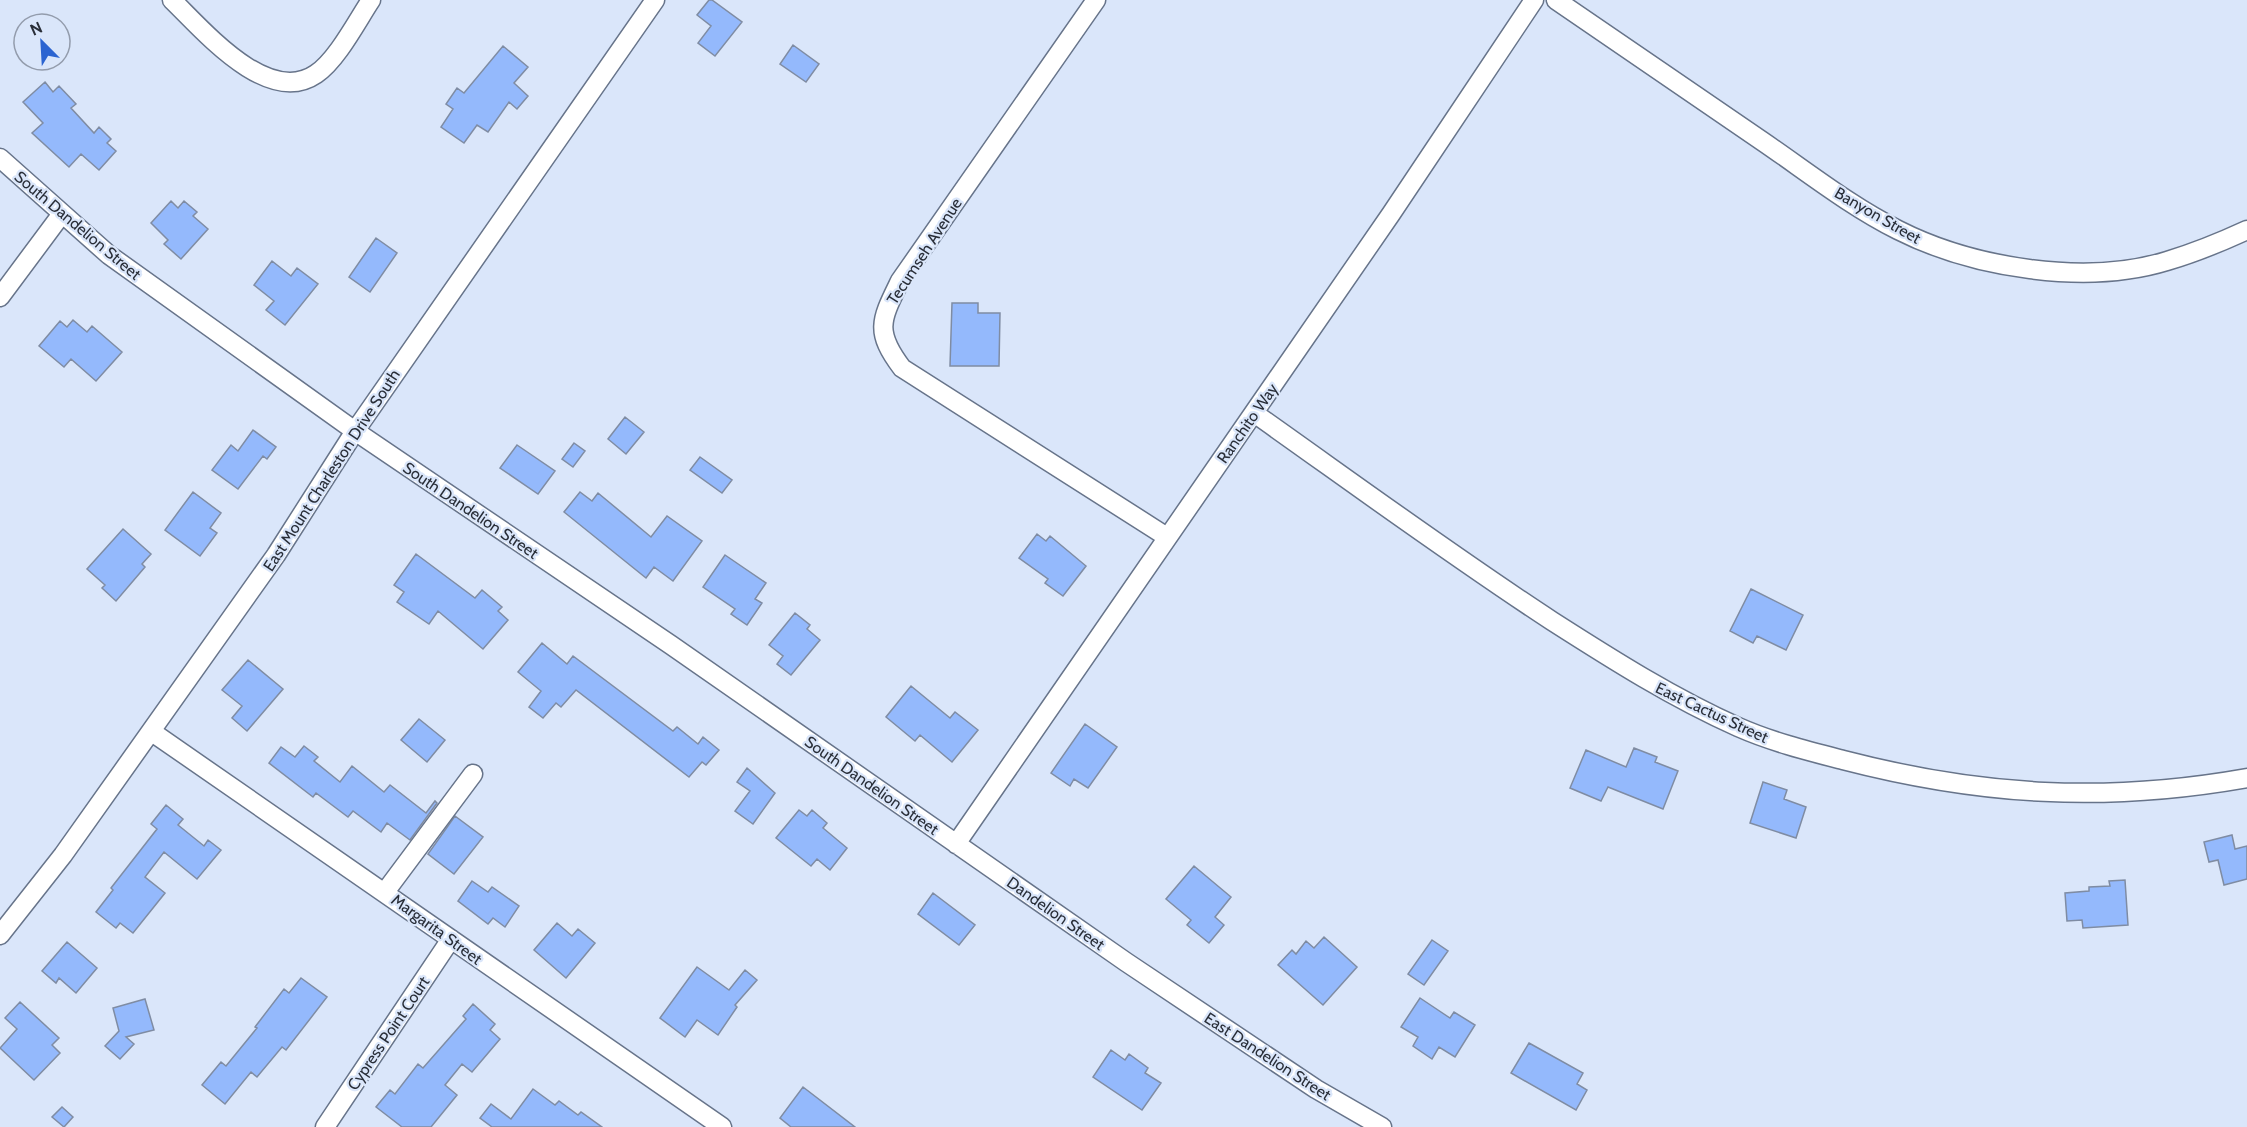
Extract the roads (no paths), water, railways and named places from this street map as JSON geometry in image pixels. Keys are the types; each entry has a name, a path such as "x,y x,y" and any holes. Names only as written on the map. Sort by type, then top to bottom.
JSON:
{"street":[{"path":"172,0 220,47 263,78 285,84 300,82 317,74 331,59 371,0"},
{"name":"East Mount Charleston Drive South","path":"0,935 63,855 276,555 355,431 655,0"},
{"name":"Tecumseh Avenue","path":"1096,0 900,281 885,311 883,332 887,348 902,368 1167,537"},
{"name":"Ranchito Way","path":"956,844 1254,413 1534,0"},
{"name":"Banyon Street","path":"1556,0 1829,188 1897,230 1947,252 2002,265 2056,272 2110,270 2165,262 2247,230"},
{"name":"South Dandelion Street","path":"0,158 61,215 159,292 355,431 671,645 956,844"},
{"path":"0,297 61,215"},
{"name":"East Cactus Street","path":"1254,413 1499,586 1646,681 1740,728 1778,742 1905,776 2053,793 2144,792 2247,778"},
{"name":"Margarita Street","path":"152,732 722,1127"},
{"path":"385,892 472,774"},
{"name":"Dandelion Street","path":"956,844 1155,981"},
{"name":"Cypress Point Court","path":"325,1127 451,939"},
{"name":"East Dandelion Street","path":"1155,981 1316,1089 1382,1127"}]}
